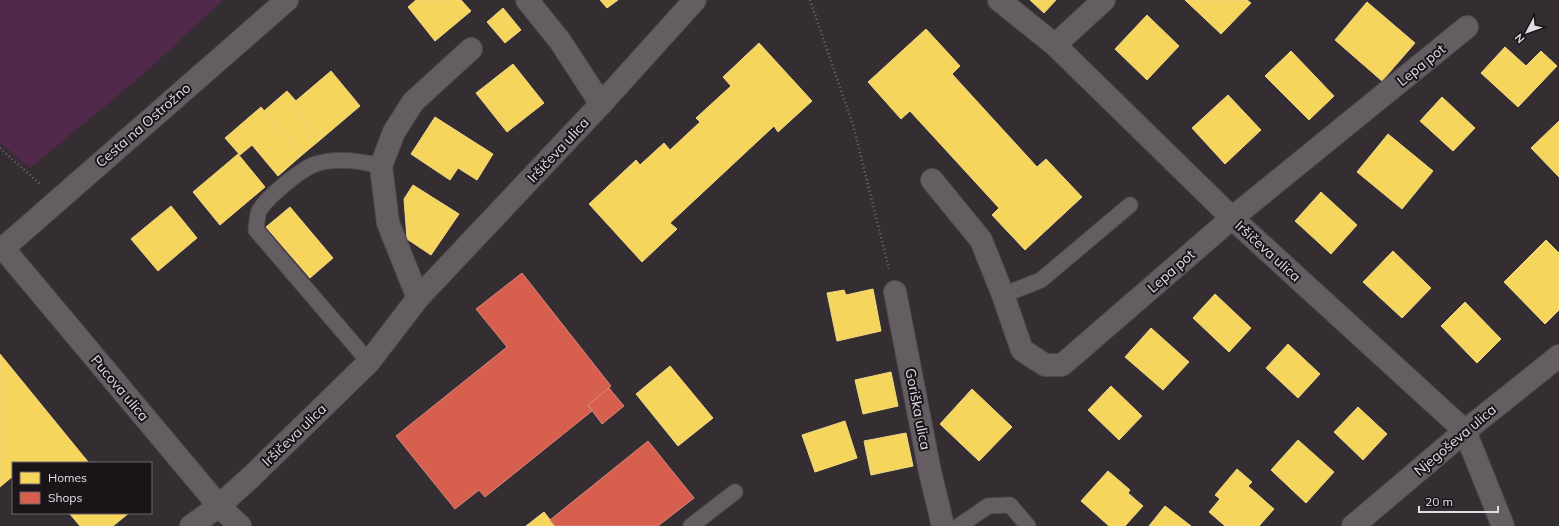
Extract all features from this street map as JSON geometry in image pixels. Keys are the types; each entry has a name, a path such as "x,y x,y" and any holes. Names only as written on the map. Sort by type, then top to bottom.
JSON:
{"street":[{"name":"Cesta na Ostrožno","path":"1,249 287,0"},
{"path":"527,0 560,41 601,104"},
{"name":"Iršičeva ulica","path":"219,506 369,362 418,298 601,104 695,0"},
{"name":"Iršičeva ulica","path":"999,0 1055,45 1232,218 1465,431 1503,526"},
{"path":"1055,45 1104,0"},
{"name":"Lepa pot","path":"932,180 981,240 1004,295 1022,350 1045,365 1062,365 1232,218 1467,27"},
{"path":"418,298 388,223 381,166 394,132 413,102 471,49"},
{"name":"Pucova ulica","path":"1,249 219,506 240,526"},
{"name":"Goriška ulica","path":"895,292 930,472 943,526"},
{"name":"Njegoševa ulica","path":"1353,526 1465,431 1559,356"},
{"path":"191,526 219,506"}],"lane":[{"path":"369,362 256,230 259,211 285,184 316,164 342,161 363,161 381,166"},
{"path":"1004,295 1041,280 1130,205"},
{"path":"691,526 735,492"},
{"path":"959,526 988,506 1010,504 1028,526"}],"path":[{"path":"810,0 853,125 895,292"},
{"path":"0,148 58,200"}],"shaded area":[{"path":"0,0 223,0 140,77 30,168 0,143"}],"building: Homes":[{"path":"416,0 461,0 471,11 435,41 408,7"},
{"path":"600,0 618,0 607,8"},
{"path":"1030,0 1056,0 1044,13"},
{"path":"1185,0 1247,0 1251,3 1221,34"},
{"path":"1367,2 1415,43 1382,81 1335,40"},
{"path":"503,8 521,30 505,43 487,22"},
{"path":"1147,15 1179,46 1147,80 1115,49"},
{"path":"926,29 960,66 952,74 1037,167 1046,159 1082,197 1025,250 992,215 999,208 910,111 901,119 868,82"},
{"path":"759,43 812,101 778,132 774,126 670,223 677,229 642,262 589,204 636,160 640,165 664,143 670,150 700,122 696,118 731,86 723,77"},
{"path":"1505,47 1526,66 1541,51 1557,66 1518,107 1481,73"},
{"path":"1291,51 1334,96 1309,120 1265,76"},
{"path":"513,64 544,103 507,132 476,93"},
{"path":"331,71 360,106 320,140 291,105"},
{"path":"287,91 296,101 291,105 320,140 302,155 264,111"},
{"path":"1228,95 1261,130 1225,164 1192,128"},
{"path":"1442,97 1475,128 1453,151 1420,121"},
{"path":"261,107 302,155 278,176 252,145 240,155 225,138"},
{"path":"435,117 493,154 477,180 458,168 450,180 411,154"},
{"path":"1559,121 1559,177 1531,148"},
{"path":"1388,134 1433,171 1402,209 1357,172"},
{"path":"238,154 265,187 220,225 193,192"},
{"path":"413,185 459,214 431,255 407,239 404,199"},
{"path":"1321,192 1357,225 1331,254 1295,221"},
{"path":"171,206 197,238 158,271 131,239"},
{"path":"290,207 333,258 310,278 266,227"},
{"path":"1546,240 1559,253 1559,310 1545,324 1504,282"},
{"path":"1393,251 1431,288 1402,318 1363,282"},
{"path":"873,289 881,331 837,341 827,293 844,290 846,295"},
{"path":"1215,294 1251,328 1229,352 1193,318"},
{"path":"1465,302 1501,339 1477,363 1441,326"},
{"path":"1151,328 1189,362 1163,390 1125,357"},
{"path":"1288,344 1320,374 1298,398 1266,368"},
{"path":"0,354 88,462 12,462 12,477 0,487"},
{"path":"670,366 713,418 678,446 636,394"},
{"path":"891,372 898,406 863,414 855,380"},
{"path":"1111,386 1142,416 1119,440 1088,410"},
{"path":"972,389 1012,427 979,461 940,424"},
{"path":"1358,407 1387,434 1363,460 1334,432"},
{"path":"845,421 857,458 815,472 802,435"},
{"path":"906,433 913,466 871,475 864,441"},
{"path":"1298,440 1334,472 1306,503 1271,470"},
{"path":"1237,469 1252,482 1248,486 1274,509 1259,526 1225,526 1209,512 1220,499 1215,495"},
{"path":"1108,471 1130,490 1128,493 1143,506 1125,526 1109,526 1081,501"},
{"path":"1165,506 1191,526 1149,526"},
{"path":"544,512 555,526 526,526"},
{"path":"70,514 128,514 113,526 80,526"}],"building: Shops":[{"path":"522,273 611,386 588,405 592,411 485,497 479,490 455,509 396,436 507,347 476,309"},
{"path":"609,388 624,406 602,424 588,405"},
{"path":"648,441 694,498 658,526 555,526 550,520"}]}
